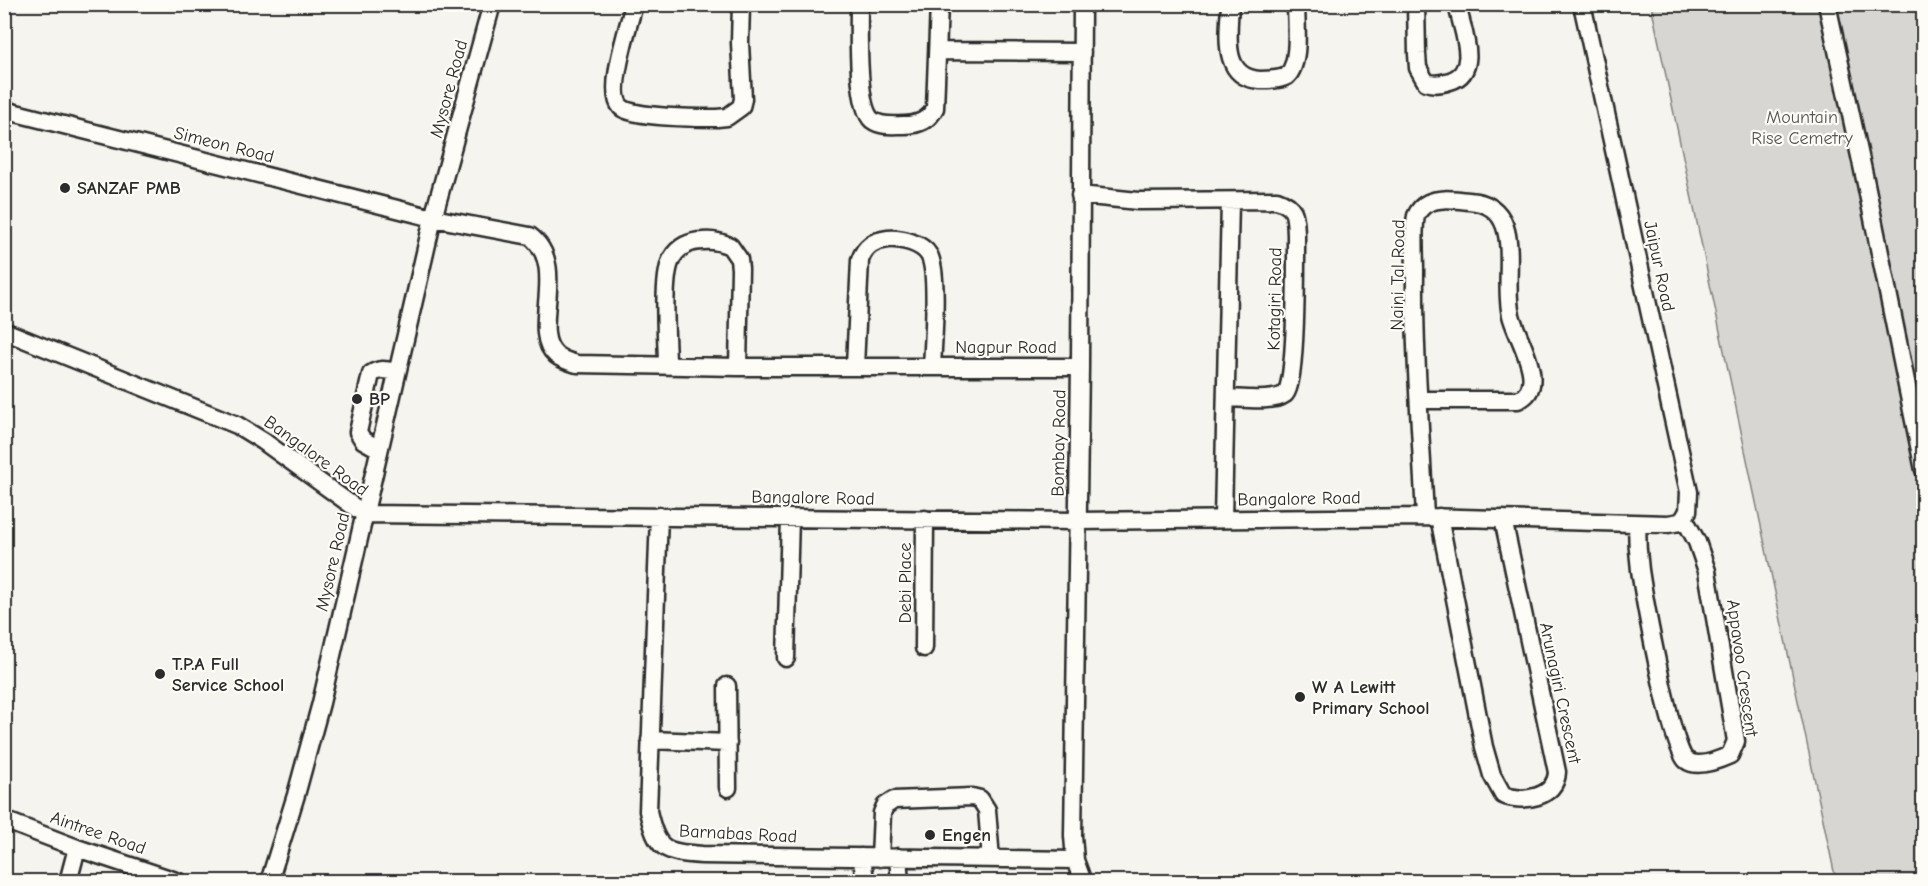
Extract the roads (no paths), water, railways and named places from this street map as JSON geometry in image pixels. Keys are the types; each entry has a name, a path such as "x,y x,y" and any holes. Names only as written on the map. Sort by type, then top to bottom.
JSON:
{"street":[{"name":"Mysore Road","path":"268,882 296,795 321,703 434,218 492,4"},
{"path":"634,4 619,66 616,100 622,108 629,112 717,118 727,117 741,107 743,99 740,43 741,4"},
{"path":"859,4 862,97 865,109 874,122 884,125 912,125 931,116 935,108 939,4"},
{"name":"Bombay Road","path":"1082,4 1080,367 1073,836 1075,860 1083,882"},
{"path":"1230,4 1231,61 1241,75 1249,80 1265,80 1287,76 1294,67 1296,4"},
{"path":"1416,4 1418,68 1426,82 1438,84 1456,79 1467,68 1467,50 1457,4"},
{"name":"Jaipur Road","path":"1582,4 1689,492 1688,510 1684,518"},
{"path":"1827,4 1866,184 1923,470"},
{"path":"938,51 1082,52"},
{"name":"Simeon Road","path":"4,110 434,218"},
{"name":"Kotagiri Road","path":"1080,195 1138,201 1277,200 1287,203 1292,208 1295,215 1296,235 1294,356 1289,389 1277,398 1226,398"},
{"name":"Naini Tal Road","path":"1419,400 1518,400 1530,389 1532,383 1530,367 1509,310 1510,267 1507,237 1501,216 1486,204 1474,201 1439,200 1429,202 1416,217 1414,300 1419,400 1432,517"},
{"path":"1223,519 1230,201"},
{"name":"Nagpur Road","path":"434,218 520,233 530,236 539,243 544,251 548,272 547,341 556,355 577,364 738,367 1080,367"},
{"name":"Nagpur Road","path":"855,366 860,260 866,247 888,239 915,243 929,255 934,280 932,367"},
{"path":"667,365 666,278 671,259 686,244 711,240 730,246 739,259 741,283 738,367"},
{"name":"Bangalore Road","path":"4,332 237,424 364,514 1077,521 1432,517 1637,524 1668,524 1680,522 1684,518"},
{"path":"379,449 363,440 358,432 371,374 376,370 384,369 397,372"},
{"name":"Barnabas Road","path":"659,516 648,811 653,832 665,849 676,853 702,855 1075,860"},
{"name":"Arunagiri Crescent","path":"1432,517 1492,775 1497,788 1503,795 1520,799 1531,798 1551,789 1557,782 1557,772 1503,519"},
{"path":"786,658 790,518"},
{"name":"Appavoo Crescent","path":"1637,524 1644,595 1675,738 1686,760 1691,763 1713,762 1730,755 1736,741 1707,571 1697,542 1684,518"},
{"name":"Debi Place","path":"924,648 925,519"},
{"path":"727,686 728,788"},
{"path":"650,740 728,743"},
{"path":"880,858 882,813 885,806 894,800 972,797 980,799 987,810 991,859"},
{"name":"Aintree Road","path":"4,820 77,848 179,882"},
{"path":"68,882 77,848"},
{"path":"861,857 866,882"},
{"path":"898,857 900,882"}],"place":[{"name":"SANZAF PMB","path":"65,188"},
{"name":"BP","path":"357,399"},
{"name":"T.P.A Full Service School","path":"160,674"},
{"name":"W A Lewitt Primary School","path":"1300,697"},
{"name":"Engen","path":"930,835"}],"park label":[{"name":"Mountain Rise Cemetry","path":"1802,127"}]}
